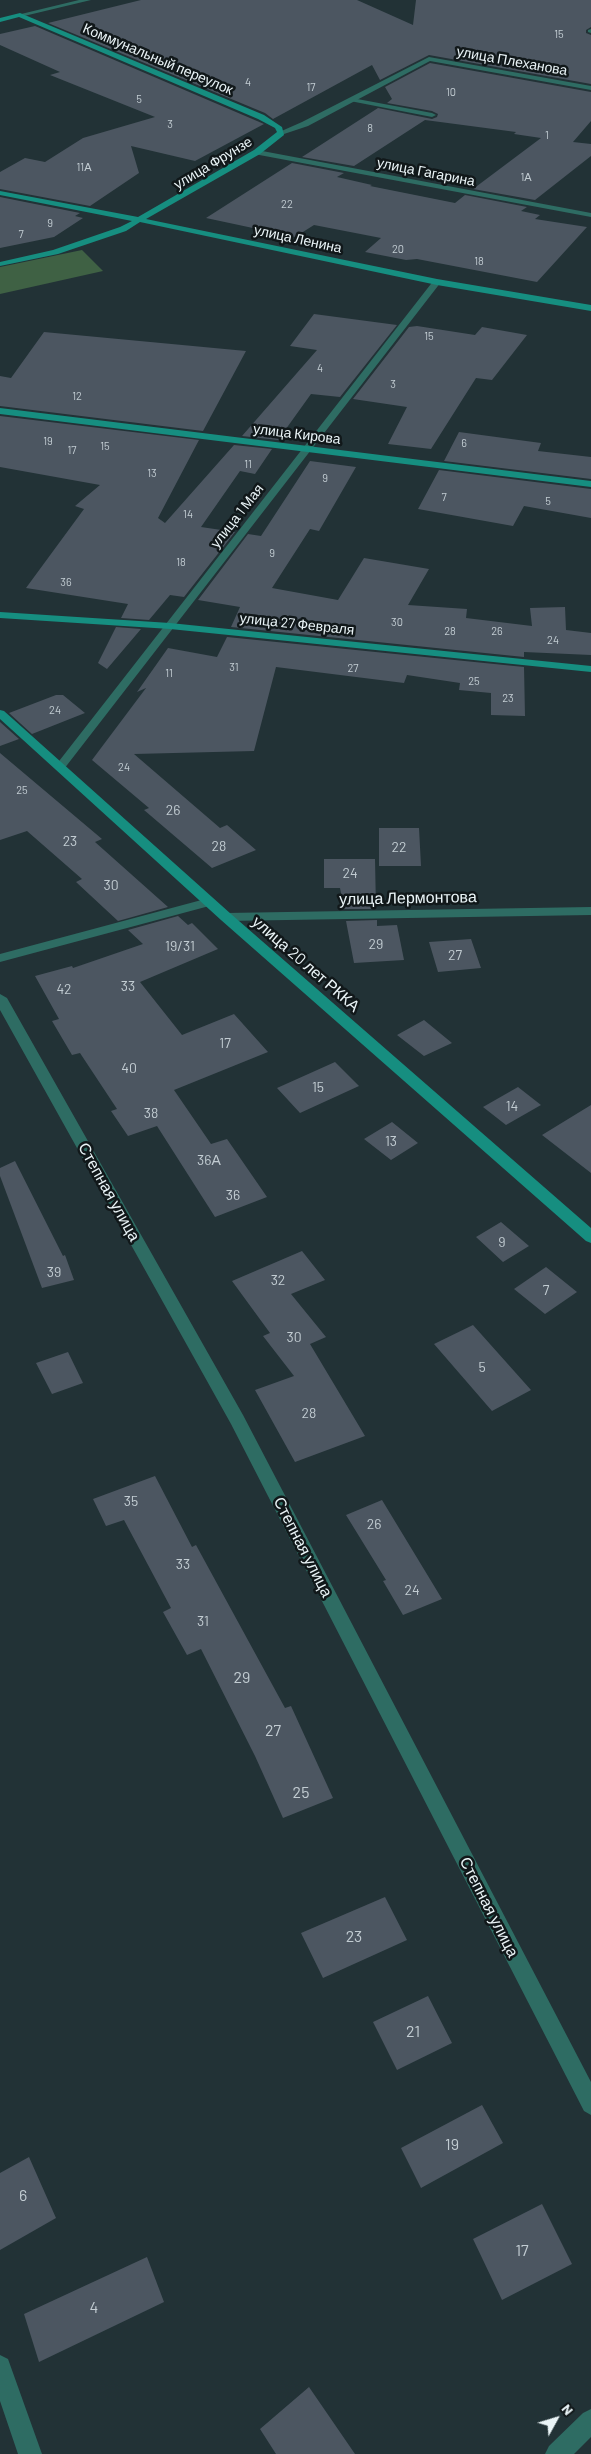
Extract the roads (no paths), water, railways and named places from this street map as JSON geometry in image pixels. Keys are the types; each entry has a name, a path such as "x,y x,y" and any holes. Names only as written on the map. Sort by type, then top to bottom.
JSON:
{"street":[{"path":"0,20 88,0"},
{"name":"Коммунальный переулок","path":"20,15 261,117 278,127 281,132"},
{"name":"улица Фрунзе","path":"0,264 82,244 141,220 257,152 281,132 305,124 429,59"},
{"name":"улица Плеханова","path":"429,59 591,88"},
{"path":"352,100 432,115"},
{"name":"улица Гагарина","path":"257,152 591,215"},
{"name":"улица Ленина","path":"0,193 141,220 437,282 591,308"},
{"name":"улица 1 Мая","path":"60,767 437,282"},
{"name":"улица Кирова","path":"0,411 591,484"},
{"name":"улица 27 Февраля","path":"0,615 170,626 591,669"},
{"name":"улица 20 лет РККА","path":"0,713 209,902 591,1237"},
{"path":"0,958 209,902"},
{"name":"улица Лермонтова","path":"226,917 591,911"},
{"name":"Степная улица","path":"0,998 237,1420 591,2104"},
{"path":"0,2367 30,2454"},
{"path":"557,2454 591,2421"}]}
